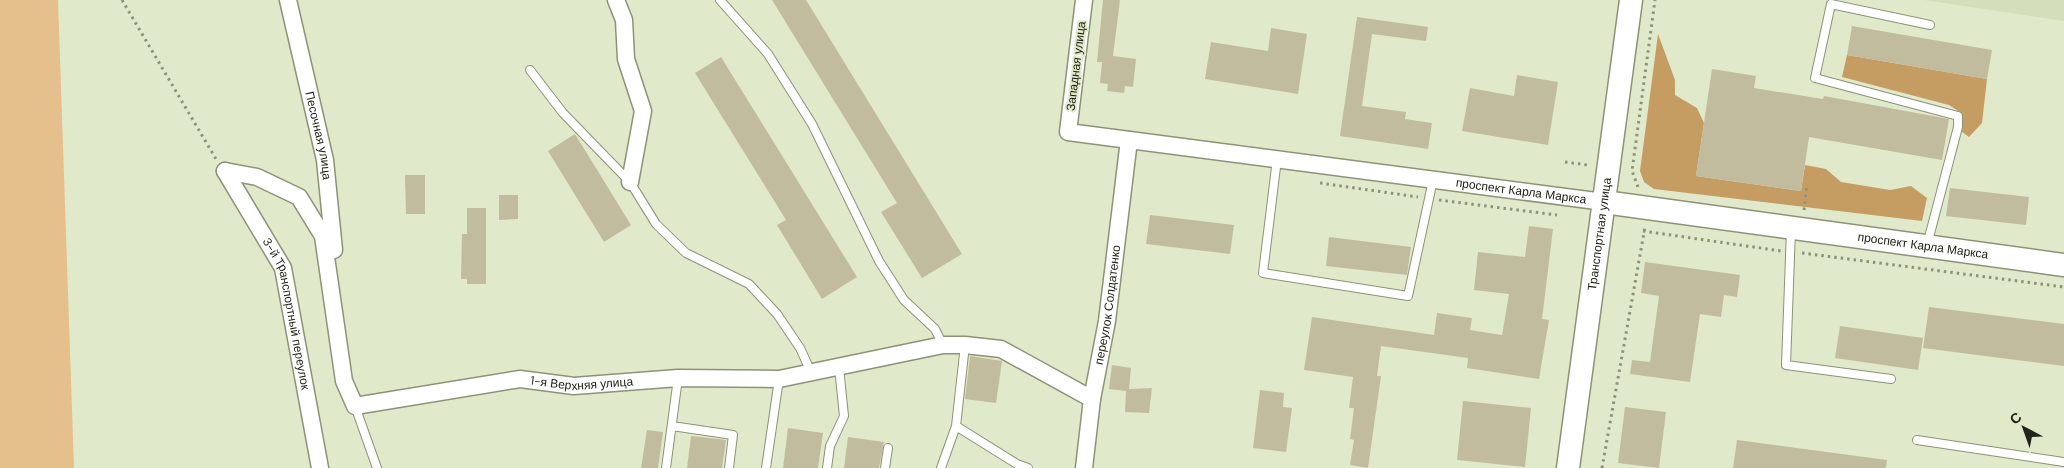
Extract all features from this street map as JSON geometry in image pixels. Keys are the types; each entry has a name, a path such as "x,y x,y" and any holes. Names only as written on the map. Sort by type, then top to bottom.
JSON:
{"main road":[{"name":"Транспортная улица","path":"1568,468 1631,0"},
{"name":"проспект Карла Маркса","path":"1604,202 1797,222 1926,246 2064,265"}],"street":[{"name":"Песочная улица","path":"288,0 325,160 334,248 328,273"},
{"path":"616,0 624,20 626,60 643,111 630,182"},
{"name":"Западная улица","path":"1068,132 1084,0"},
{"name":"проспект Карла Маркса","path":"1068,132 1604,202"},
{"name":"переулок Солдатенко","path":"1084,468 1092,399 1107,320 1128,140"},
{"path":"224,171 257,177 299,197 323,236 344,381 355,406"},
{"name":"3-й Транспортный переулок","path":"224,171 283,268 320,468"},
{"name":"1-я Верхняя улица","path":"355,406 520,379 574,386 678,378 779,379 943,345 965,345 1001,349 1092,399"}],"lane":[{"path":"720,0 768,54 812,124 880,261 904,300 935,329 943,345"},
{"path":"1926,246 1958,127 1958,116 1814,78 1831,4 1930,25"},
{"path":"530,70 563,113 630,182 656,224 686,253 749,284 772,308 800,348 812,372"},
{"path":"1277,160 1263,272 1408,296 1433,180"},
{"path":"1797,222 1790,252 1786,365 1891,379"},
{"path":"941,468 956,426 965,345"},
{"path":"827,468 830,446 844,416 839,367"},
{"path":"666,468 678,378"},
{"path":"766,468 779,379"},
{"path":"355,406 377,468"},
{"path":"672,426 734,435 729,468"},
{"path":"956,426 1016,466 1028,468"},
{"path":"1918,440 2064,462"},
{"path":"885,468 888,448"}],"path":[{"path":"122,0 204,142 224,171"},
{"path":"1632,170 1654,0"},
{"path":"1565,162 1588,165"},
{"path":"1797,222 1807,184"},
{"path":"1602,468 1643,231 2064,287"}],"shaded area":[{"path":"0,0 58,0 74,468 0,468"},
{"path":"1924,0 2064,0 2064,21"},
{"path":"1658,34 1675,80 1675,95 1697,108 1704,123 1696,176 1801,191 1805,165 1826,169 1841,182 1890,190 1911,186 1927,198 1922,221 1654,189 1644,182 1640,171"},
{"path":"1847,55 1987,79 1982,123 1969,137 1961,131 1963,114 1949,105 1842,77"}],"building":[{"path":"772,0 806,0 962,254 922,278 881,212 897,203"},
{"path":"1103,0 1120,0 1113,56 1136,59 1133,87 1125,86 1124,93 1107,91 1108,84 1100,83 1102,62 1097,62"},
{"path":"1357,17 1428,27 1426,41 1372,34 1362,106 1406,112 1405,119 1432,123 1428,149 1340,136"},
{"path":"1852,26 1992,50 1987,79 1847,55"},
{"path":"1271,28 1307,34 1298,94 1205,79 1211,42 1268,51"},
{"path":"721,57 857,277 822,299 777,225 786,220 695,73"},
{"path":"1712,69 1756,76 1754,88 1823,99 1824,96 1949,119 1942,160 1809,137 1801,191 1696,176"},
{"path":"1517,75 1558,82 1548,145 1462,131 1470,88 1514,96"},
{"path":"575,134 631,225 604,242 548,151"},
{"path":"405,175 425,175 425,214 406,214"},
{"path":"1950,188 2029,197 2026,225 1946,216"},
{"path":"499,195 518,195 518,219 499,220"},
{"path":"467,208 486,208 486,284 467,284 467,279 461,279 462,234 467,234"},
{"path":"1150,215 1234,225 1230,254 1146,244"},
{"path":"1529,226 1553,229 1542,319 1549,320 1539,379 1467,368 1468,358 1381,346 1377,376 1381,376 1368,468 1350,465 1354,440 1350,439 1354,408 1349,408 1353,377 1304,370 1312,317 1434,335 1437,313 1472,318 1470,330 1502,335 1509,294 1474,290 1478,252 1525,257"},
{"path":"1329,237 1411,247 1407,275 1326,266"},
{"path":"1645,262 1740,275 1737,297 1724,295 1721,317 1700,314 1690,382 1630,374 1632,360 1650,362 1659,296 1641,293"},
{"path":"1929,307 2064,324 2064,366 1923,348"},
{"path":"1840,326 1923,338 1918,370 1835,358"},
{"path":"970,356 1002,361 996,403 965,399"},
{"path":"1112,365 1131,368 1129,389 1152,388 1149,413 1125,412 1126,391 1109,389"},
{"path":"1260,390 1284,393 1283,407 1292,408 1286,452 1253,448"},
{"path":"1463,401 1531,408 1525,467 1457,460"},
{"path":"1625,407 1666,412 1659,468 1618,463"},
{"path":"788,428 823,433 818,468 783,468"},
{"path":"647,430 663,432 658,468 641,468"},
{"path":"691,436 726,440 722,468 687,468"},
{"path":"848,437 884,442 879,468 844,468"},
{"path":"1737,440 1887,460 1886,468 1733,468"}]}
